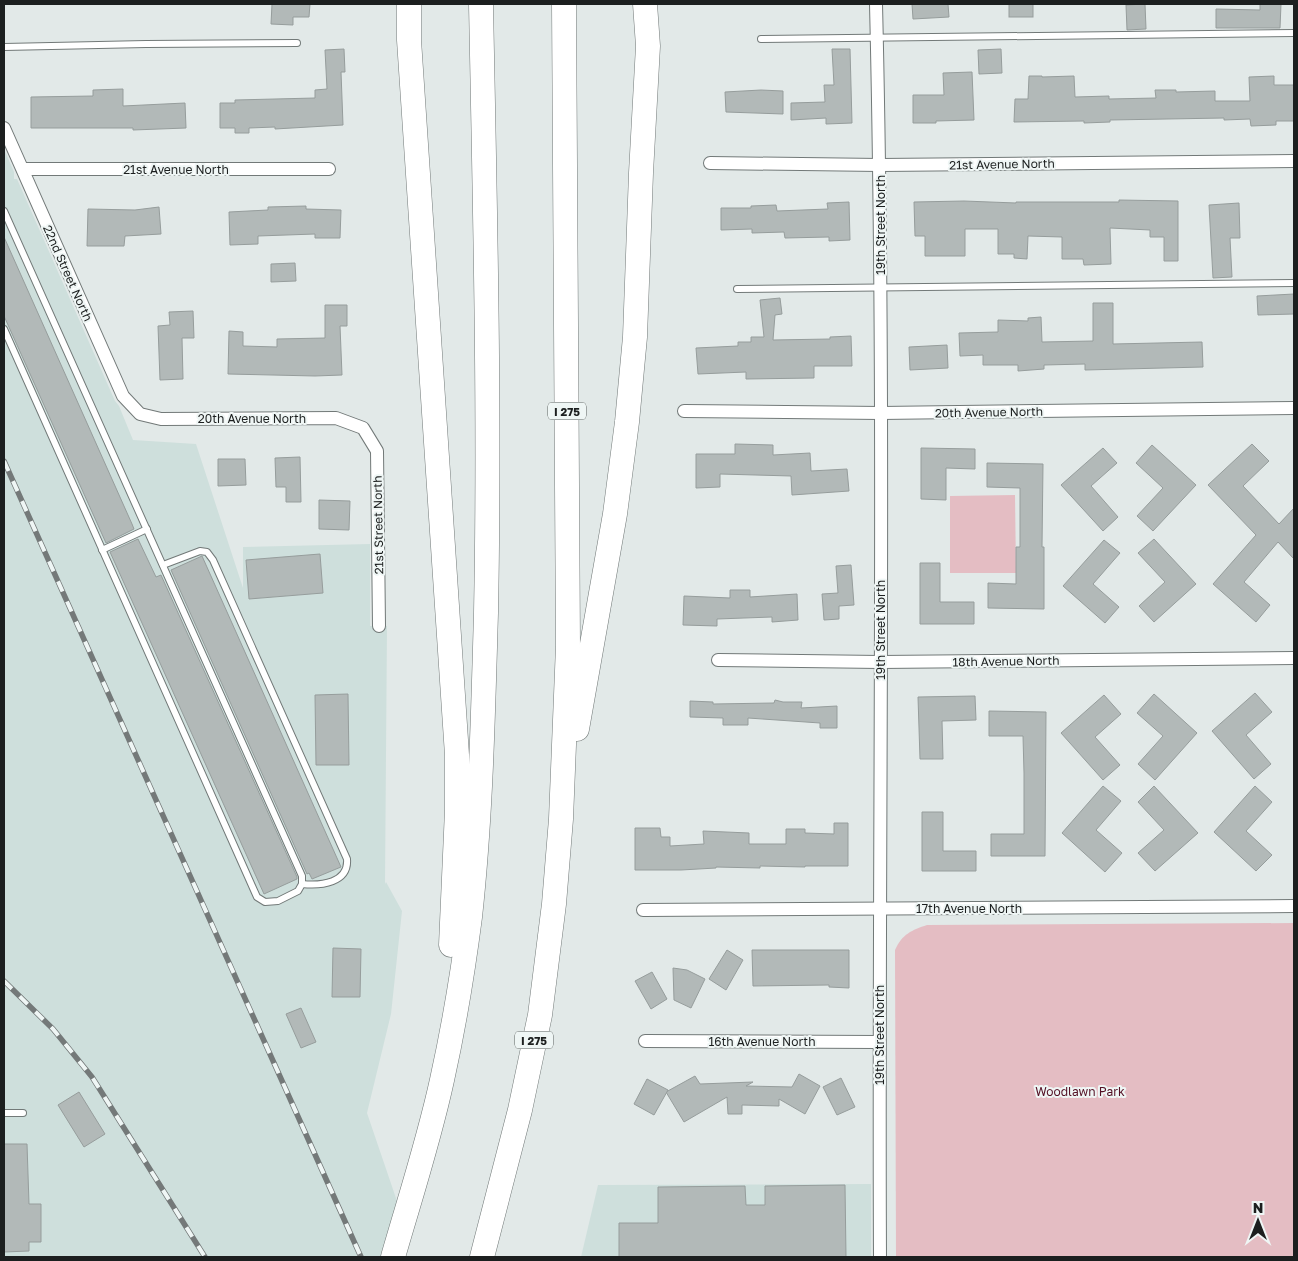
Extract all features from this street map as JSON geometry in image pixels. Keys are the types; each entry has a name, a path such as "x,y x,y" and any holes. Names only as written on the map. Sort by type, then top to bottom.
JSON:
{"highway":[{"path":"396,4 409,40"},
{"path":"409,4 409,40 457,755 453,920 442,1082"},
{"path":"394,1257 442,1082 456,1007 478,842 487,558 487,277 481,4"},
{"name":"I 275","path":"482,1257 520,1110 540,1015 554,904 561,819 568,646 564,4"},
{"path":"561,819 615,514 627,422 635,338 648,46 645,4"},
{"path":"648,46 661,4"}],"street":[{"name":"19th Street North","path":"876,4 880,165 881,413 880,1257"},
{"name":"22nd Street North","path":"4,128 123,396 140,414"},
{"name":"21st Avenue North","path":"710,164 880,165 1294,161"},
{"name":"21st Avenue North","path":"23,170 329,169"},
{"name":"20th Avenue North","path":"684,411 881,413 1294,408"},
{"name":"20th Avenue North","path":"140,414 161,418 336,418 362,428"},
{"name":"21st Street North","path":"362,428 377,451 379,626"},
{"name":"18th Avenue North","path":"718,660 880,662 1294,658"},
{"name":"17th Avenue North","path":"644,910 1294,906"},
{"name":"16th Avenue North","path":"645,1041 879,1042"}],"lane":[{"path":"761,39 1294,33"},
{"path":"4,47 297,43"},
{"path":"4,211 302,876 302,884 298,891 278,901 265,902 257,897 4,330"},
{"path":"737,289 1294,283"},
{"path":"102,550 147,529"},
{"path":"163,565 200,551 207,552 213,560 347,859 348,868 343,875 331,882 313,885 302,884"},
{"path":"4,1113 23,1113"}],"shaded area":[{"path":"4,149 14,172 14,179 17,179 133,440 196,444 243,588 243,547 370,544 370,626 387,626 385,884 386,882 402,911 391,1014 367,1113 400,1210 386,1257 4,1257"},
{"path":"871,1184 871,1257 581,1257 598,1185"}],"green space":[{"path":"1015,495 1016,573 950,573 950,496"},
{"name":"Woodlawn Park","path":"1294,923 1294,1257 896,1257 895,950 904,936 927,925"}],"building":[{"path":"272,4 310,4 309,17 293,17 293,25 271,24"},
{"path":"912,4 948,4 949,17 913,19"},
{"path":"1009,4 1033,4 1033,17 1009,17"},
{"path":"1145,4 1146,29 1127,30 1126,5"},
{"path":"1260,4 1281,4 1280,28 1216,28 1216,9 1260,10"},
{"path":"344,49 345,72 341,72 343,125 275,129 275,127 249,128 249,133 235,133 235,128 220,128 220,103 235,103 235,100 315,98 315,90 327,89 325,50"},
{"path":"832,49 850,49 852,123 826,124 826,118 791,120 791,103 825,102 824,85 834,85"},
{"path":"1001,49 1002,73 979,74 978,50"},
{"path":"972,72 974,120 913,123 913,95 944,95 943,73"},
{"path":"1029,76 1074,76 1075,97 1109,96 1109,99 1156,98 1155,90 1176,90 1176,92 1215,91 1215,101 1250,101 1249,77 1274,76 1274,85 1294,85 1294,121 1276,121 1276,125 1251,126 1250,119 1224,120 1224,118 1110,120 1110,122 1084,123 1084,121 1014,122 1015,99 1028,99"},
{"path":"123,89 123,106 185,103 186,128 133,130 133,128 31,128 31,97 93,96 93,90"},
{"path":"783,91 783,114 726,112 725,92"},
{"path":"1119,200 1178,201 1178,261 1164,261 1164,237 1150,237 1150,230 1110,228 1111,264 1084,265 1083,259 1062,259 1062,237 1028,236 1027,259 1014,258 1014,254 998,254 998,229 965,229 965,256 925,256 925,236 915,236 914,202 1119,202"},
{"path":"849,202 850,240 829,241 829,237 785,238 784,232 752,233 752,229 721,230 721,208 751,208 751,206 776,205 777,211 828,209 827,203"},
{"path":"1239,203 1240,238 1230,238 1232,277 1213,278 1209,205"},
{"path":"306,206 306,209 341,210 340,238 315,238 315,234 258,236 258,244 230,245 229,212 268,210 268,207"},
{"path":"159,207 161,234 125,236 124,246 87,246 88,209 135,210"},
{"path":"4,237 134,529 106,543 4,316"},
{"path":"295,263 296,281 271,282 271,264"},
{"path":"1294,294 1294,314 1258,315 1257,296"},
{"path":"780,298 782,314 775,315 773,340 830,339 830,337 851,336 852,366 814,366 814,378 746,379 746,372 698,374 696,348 738,346 738,342 751,342 751,337 764,337 760,300"},
{"path":"1093,303 1113,303 1113,344 1202,342 1203,367 1085,370 1085,364 1044,365 1044,369 1018,371 1018,365 983,365 983,355 960,356 959,333 998,332 998,320 1028,321 1028,318 1041,317 1042,342 1093,341"},
{"path":"325,305 347,305 347,326 340,326 342,375 228,374 229,331 243,332 243,346 277,347 277,339 325,338"},
{"path":"193,311 194,338 182,338 183,379 160,380 158,326 170,325 169,312"},
{"path":"947,345 948,368 910,370 909,347"},
{"path":"735,444 773,445 773,455 810,453 811,471 847,469 849,491 792,495 791,476 720,474 720,487 696,488 696,454 735,454"},
{"path":"1252,444 1269,461 1243,486 1279,524 1294,508 1294,559 1278,542 1244,582 1270,605 1256,622 1213,584 1256,535 1208,485"},
{"path":"1152,445 1196,485 1153,531 1137,516 1163,488 1136,463"},
{"path":"921,448 975,449 975,469 946,468 946,500 921,499"},
{"path":"1103,448 1117,463 1091,486 1118,517 1103,531 1061,485"},
{"path":"300,457 301,502 286,502 286,487 276,487 275,458"},
{"path":"218,459 245,459 246,485 218,486"},
{"path":"987,463 1043,464 1042,547 1044,547 1044,609 988,608 988,583 1016,584 1016,547 1020,547 1020,488 987,487"},
{"path":"319,500 350,501 349,530 319,529"},
{"path":"138,539 156,577 161,575 297,877 297,879 264,894 110,552"},
{"path":"1154,539 1196,584 1154,622 1139,606 1165,582 1138,553"},
{"path":"1104,540 1120,553 1093,584 1119,607 1105,623 1063,586"},
{"path":"320,554 323,593 249,599 246,560"},
{"path":"202,556 341,867 312,879 309,873 307,874 171,570"},
{"path":"920,563 940,563 940,602 974,602 974,624 920,624"},
{"path":"851,565 854,605 839,606 839,619 824,620 822,594 838,593 836,566"},
{"path":"730,590 750,590 750,597 797,594 798,620 772,622 772,617 717,619 717,626 683,625 684,596 730,598"},
{"path":"1255,693 1272,712 1246,735 1271,764 1254,779 1212,731"},
{"path":"348,694 349,765 316,765 315,695"},
{"path":"1154,694 1197,733 1155,780 1138,764 1163,736 1137,713"},
{"path":"1104,695 1121,714 1095,737 1120,765 1103,780 1061,733"},
{"path":"975,696 976,720 942,721 943,759 920,759 918,697"},
{"path":"775,700 802,702 801,708 837,706 837,728 820,728 820,723 748,718 748,725 723,725 723,718 690,717 690,701 713,702 713,704 774,703"},
{"path":"989,711 1046,712 1045,856 991,856 991,834 1024,834 1024,773 1023,736 989,736"},
{"path":"1103,786 1121,801 1096,830 1122,853 1105,872 1062,833"},
{"path":"1154,786 1198,833 1155,871 1138,853 1164,830 1138,802"},
{"path":"1255,786 1272,802 1246,831 1272,855 1256,871 1214,832"},
{"path":"922,812 943,812 943,851 976,851 976,871 922,871"},
{"path":"834,823 848,823 848,866 760,866 760,868 716,867 681,870 635,870 635,828 660,828 661,837 670,837 670,846 704,844 703,831 749,833 749,844 786,844 786,829 805,829 805,833 834,834"},
{"path":"333,948 361,949 360,997 332,997"},
{"path":"727,950 743,960 726,990 709,979"},
{"path":"752,950 849,950 849,988 829,987 829,985 753,986"},
{"path":"673,968 687,970 705,979 691,1008 674,1000"},
{"path":"652,972 667,999 651,1009 635,981"},
{"path":"301,1008 316,1042 301,1048 286,1014"},
{"path":"799,1074 820,1086 805,1114 779,1099 779,1106 742,1105 742,1114 728,1114 727,1097 684,1122 666,1092 695,1076 700,1084 753,1082 746,1086 792,1087"},
{"path":"841,1078 855,1107 837,1115 823,1087"},
{"path":"647,1079 668,1090 654,1115 634,1104"},
{"path":"79,1092 105,1134 84,1147 58,1105"},
{"path":"4,1144 27,1144 29,1204 41,1204 41,1242 29,1242 29,1251 4,1252"},
{"path":"845,1185 846,1257 619,1257 619,1223 658,1223 658,1187 745,1186 746,1205 765,1205 765,1186"}],"railway":[{"path":"4,461 361,1257"},
{"path":"4,981 53,1029 92,1077 205,1257"}]}
